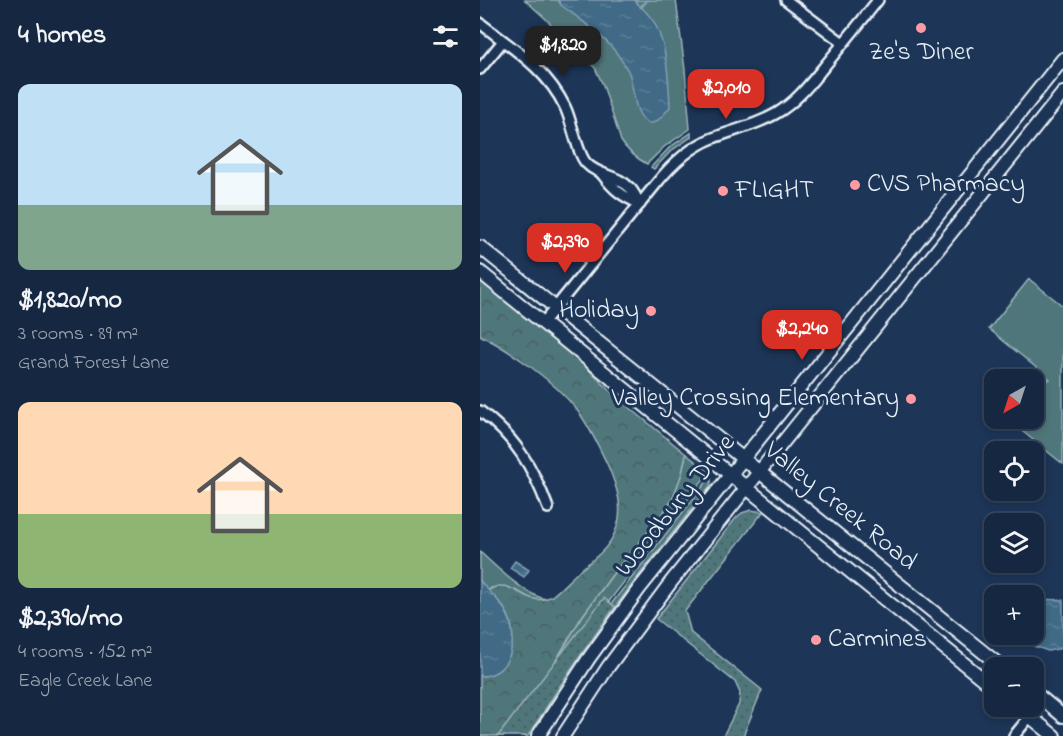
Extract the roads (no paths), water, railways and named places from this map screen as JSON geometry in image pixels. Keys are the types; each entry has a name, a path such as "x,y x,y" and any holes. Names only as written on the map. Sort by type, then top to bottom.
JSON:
{"main road":[{"name":"Woodbury Drive","path":"538,736 620,615 1063,59"},
{"name":"Woodbury Drive","path":"563,736 646,615 1063,93"},
{"name":"Valley Creek Road","path":"480,246 989,657"},
{"name":"Valley Creek Road","path":"480,272 984,680"},
{"path":"1044,701 1063,716"},
{"path":"1031,717 1054,736"}],"street":[{"path":"786,0 843,43"},
{"path":"543,323 665,173 693,148 711,139 762,121 790,104 802,93 878,0"},
{"path":"480,23 540,70 557,92 569,115 584,160 602,174 630,188 640,204"},
{"path":"480,69 503,41"},
{"path":"480,411 502,430 520,451 537,478 548,508"},
{"path":"1014,736 1029,717"}],"water":[{"path":"558,0 634,0 649,15 663,44 668,76 670,107 656,122 648,123 638,112 629,73 616,53 602,37 561,5"},
{"path":"515,561 529,570 524,577 510,568"},
{"path":"480,581 504,609 511,623 512,644 506,662 499,670 480,676"},
{"path":"1044,599 1063,600 1063,648 1048,651 1031,645 1044,645"}],"waterway":[{"path":"641,7 647,0"}],"place":[{"name":"Ze's Diner","path":"921,28"},
{"name":"CVS Pharmacy","path":"855,185"},
{"name":"FLIGHT","path":"723,191"},
{"name":"Holiday","path":"651,311"},
{"name":"Valley Crossing Elementary","path":"911,399"},
{"name":"Carmines","path":"816,640"}]}
